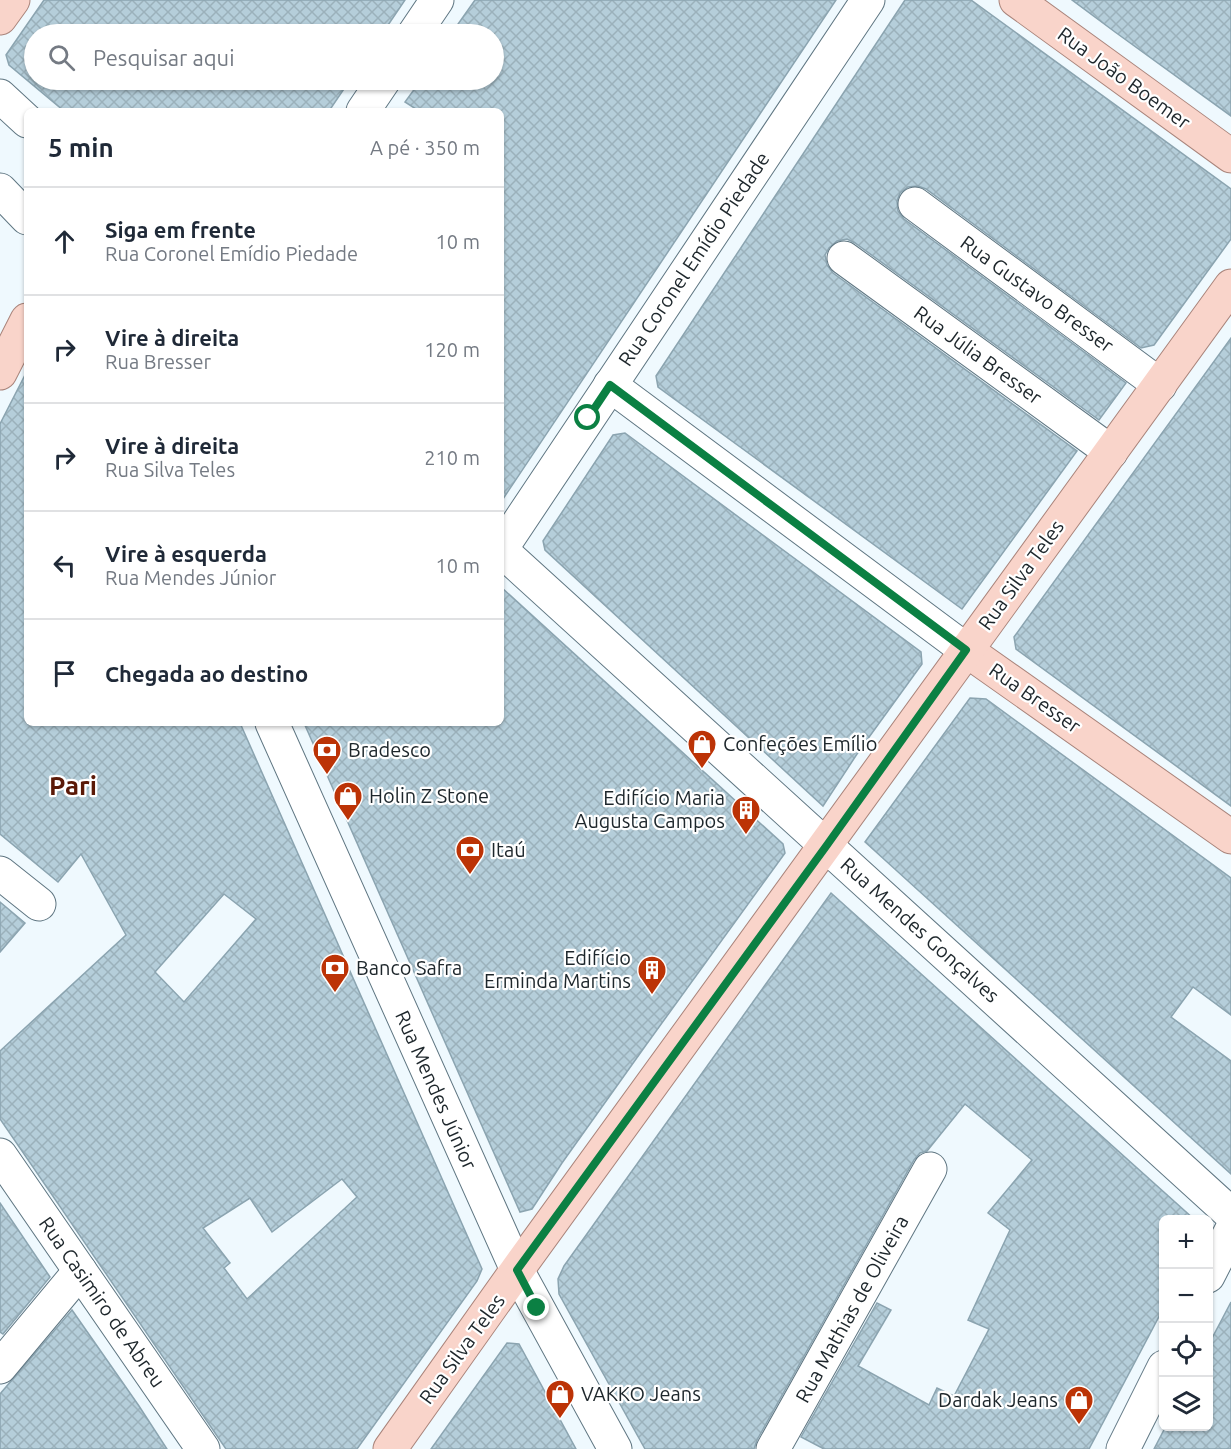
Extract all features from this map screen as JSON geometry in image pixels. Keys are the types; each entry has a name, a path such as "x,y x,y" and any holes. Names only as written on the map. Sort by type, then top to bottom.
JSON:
{"main road":[{"path":"0,18 13,0"},
{"name":"Rua João Boemer","path":"1016,0 1231,156"},
{"name":"Rua Silva Teles","path":"390,1449 517,1270 1231,286"},
{"path":"0,373 24,326"},
{"name":"Rua Bresser","path":"966,650 1231,837"}],"street":[{"path":"421,24 437,0"},
{"name":"Rua Coronel Emídio Piedade","path":"504,544 868,0"},
{"path":"365,108 377,90"},
{"path":"0,96 24,118"},
{"path":"0,190 24,215"},
{"name":"Rua Gustavo Bresser","path":"915,204 1160,385"},
{"name":"Rua Júlia Bresser","path":"844,258 1111,452"},
{"name":"Rua Bresser","path":"610,385 966,650"},
{"name":"Rua Mendes Gonçalves","path":"504,552 1231,1214"},
{"name":"Rua Mendes Júnior","path":"273,726 517,1270 615,1449"},
{"path":"0,873 39,904"},
{"name":"Rua Casimiro de Abreu","path":"0,1155 203,1449"},
{"name":"Rua Mathias de Oliveira","path":"773,1449 930,1169"},
{"path":"1212,1269 1231,1231"},
{"path":"0,1367 80,1271"},
{"path":"1123,1449 1159,1377"}],"building":[{"path":"44,0 405,0 389,24 27,24"},
{"path":"475,0 836,0 504,498 504,108 414,108 405,102 414,90 504,90 504,24 458,24"},
{"path":"905,0 971,0 1231,189 1231,239 1154,345 1141,348 926,189 918,186 908,187 900,193 897,201 898,211 904,219 1126,383 1099,420 855,243 847,239 837,241 829,248 825,255 827,265 833,273 1077,451 962,609 658,387 656,376"},
{"path":"1072,0 1231,0 1231,116 1115,32"},
{"path":"24,29 24,78 9,65 6,55"},
{"path":"39,90 343,90 331,108 60,108"},
{"path":"1231,338 1231,806 1016,649 1014,637"},
{"path":"24,377 24,726 241,726 482,1269 477,1281 357,1449 226,1449 0,1119 0,1051 126,935 81,854 58,882 0,834 0,424","holes":["224,894 256,919 184,1002 155,972","342,1179 357,1197 247,1299 224,1268 230,1263 203,1228 250,1198 272,1232"]},
{"path":"625,433 921,652 922,664 859,751 823,806 545,550 543,541 613,435"},
{"path":"504,590 783,844 785,853 562,1163 532,1209 520,1212 305,726 504,726"},
{"path":"970,698 986,699 1231,878 1231,1015 1193,987 1171,1017 1231,1061 1231,1174 865,842"},
{"path":"831,893 1189,1215 1159,1215 1159,1316 1089,1449 824,1449 801,1437 877,1303 891,1310 858,1366 929,1405 937,1388 954,1396 989,1329 968,1320 1010,1230 988,1213 1032,1160 965,1104 927,1151 920,1153 914,1160 754,1449 645,1449 559,1294 558,1279 564,1266"},
{"path":"0,902 25,923 0,952"},
{"path":"0,1203 50,1277 3,1334 0,1332"},
{"path":"1231,1302 1231,1449 1154,1449 1163,1431 1213,1431 1213,1336"},
{"path":"72,1310 167,1449 0,1449 0,1394"},
{"path":"507,1343 519,1344 576,1449 431,1449"}],"place":[{"name":"Confeções Emílio","path":"702,770"},
{"name":"Bradesco","path":"327,776"},
{"name":"Holin Z Stone","path":"348,822"},
{"name":"Edifício Maria Augusta Campos","path":"746,836"},
{"name":"Itaú","path":"470,876"},
{"name":"Banco Safra","path":"335,994"},
{"name":"Edifício Erminda Martins","path":"652,996"},
{"name":"VAKKO Jeans","path":"560,1420"},
{"name":"Dardak Jeans","path":"1079,1426"}],"district":[{"name":"Pari","path":"73,786"}],"route":[{"path":"537,1308 517,1270 966,650 940,633 610,385 588,418"}]}
